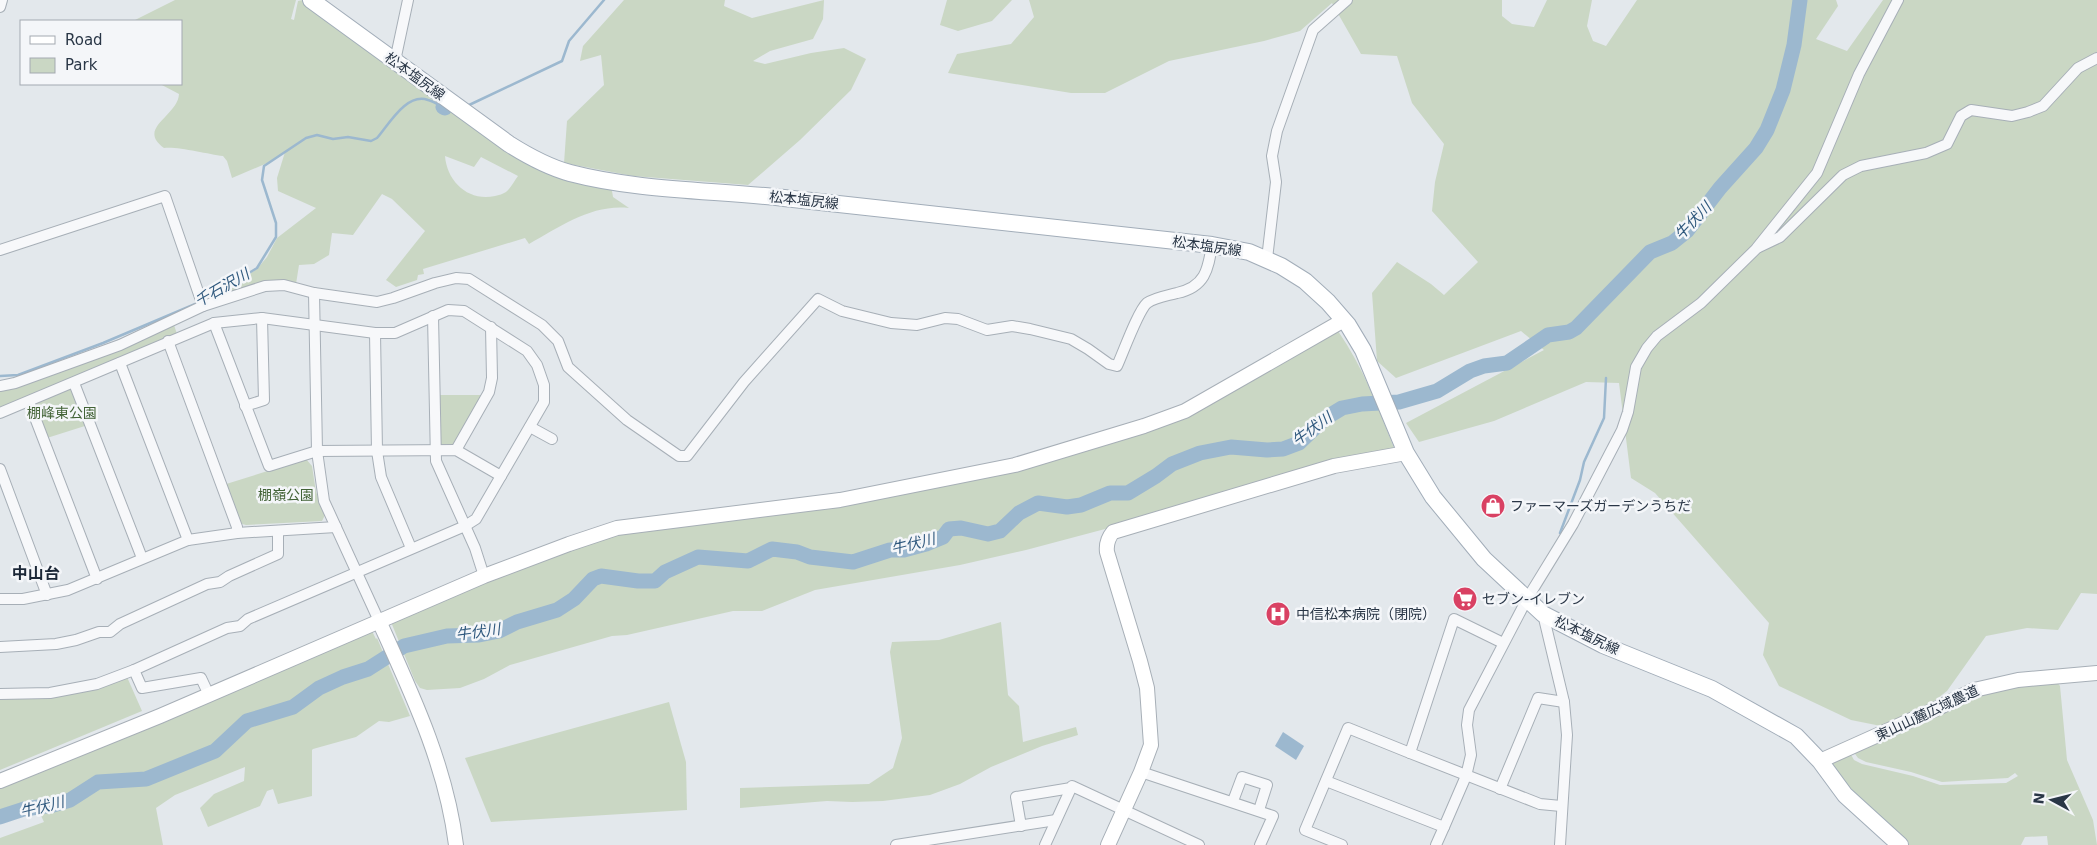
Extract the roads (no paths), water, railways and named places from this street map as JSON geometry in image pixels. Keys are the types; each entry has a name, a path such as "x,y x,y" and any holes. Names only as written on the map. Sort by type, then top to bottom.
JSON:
{"main road":[{"name":"松本塩尻線","path":"311,0 509,144 536,161 569,173 659,187 783,198 1212,245 1249,252 1268,260 1304,281 1328,302 1346,323 1363,350 1404,448 1422,480 1447,516 1484,559 1543,614 1603,645 1712,689 1796,736 1820,761 1845,796 1900,845"}],"street":[{"path":"0,7 2,0"},
{"path":"395,61 408,0"},
{"path":"1268,260 1276,182 1272,156 1277,131 1313,30 1347,0"},
{"path":"1436,845 1466,776 1470,755 1467,725 1469,710 1527,599 1573,524 1622,430 1628,412 1636,367 1647,348 1657,336 1701,303 1756,249 1817,173 1859,74 1898,0"},
{"path":"1756,249 1780,238 1843,175 1861,166 1926,153 1947,144 1961,116 1971,110 2012,116 2043,106 2078,68 2097,58"},
{"path":"0,250 166,196 202,302"},
{"path":"0,386 15,383 120,345 202,302 265,286 284,286 314,293 377,302 435,283 456,278 469,279 542,325 558,342 568,367 627,420 679,456 687,456 744,382 818,299 842,311 891,323 917,325 944,318 958,319 987,330 1012,326 1030,329 1071,339 1109,364 1117,366 1138,317 1146,304 1160,296 1192,289 1204,278 1209,268 1212,245"},
{"path":"314,293 317,451 324,500 411,692 440,768 453,822 456,845"},
{"path":"0,413 30,402 214,322 262,318 375,333 396,333 448,310 464,311 527,351 537,365 544,385 544,402 530,427 476,519 465,526 248,619 240,626 227,628 134,670 97,684 50,694 0,694"},
{"path":"433,316 436,461 465,526 484,576"},
{"path":"245,406 264,400 262,318"},
{"path":"214,322 268,466 317,451 456,450 501,476"},
{"path":"0,782 380,623 484,576 569,544 617,528 840,500 1015,465 1144,426 1185,411 1346,323"},
{"path":"456,450 489,392 492,378 491,327"},
{"path":"375,333 377,451 380,477 411,548"},
{"path":"168,341 237,527 236,533"},
{"path":"120,363 188,540"},
{"path":"74,383 142,558"},
{"path":"30,402 96,579"},
{"path":"530,427 552,439"},
{"path":"1108,845 1151,746 1147,688 1106,552 1109,537 1113,532 1334,466 1404,448"},
{"path":"0,469 48,596"},
{"path":"0,598 23,599 48,596 68,590 188,540 236,533 336,528"},
{"path":"0,647 56,644 76,640 99,632 110,632 120,624 208,584 220,582 278,554 278,531"},
{"path":"1543,614 1564,702 1566,735 1560,845"},
{"path":"1410,753 1454,619 1503,643"},
{"path":"134,670 142,688 201,678 209,695"},
{"name":"東山山麓広域農道","path":"1820,761 1974,690 2018,680 2097,673"},
{"path":"1500,789 1538,698 1564,702"},
{"path":"1342,845 1305,830 1348,728 1540,804 1561,806"},
{"path":"1141,772 1233,801 1273,816 1260,845"},
{"path":"1233,801 1242,777 1267,785 1259,810"},
{"path":"1326,781 1444,827"},
{"path":"1021,826 1016,797 1071,788 1072,786 1124,810 1178,840 1199,845"},
{"path":"1045,845 1071,788"},
{"path":"896,845 946,841 1056,820"}],"water":[{"path":"1283,732 1304,746 1296,760 1275,746"}],"waterway":[{"name":"千石沢川","path":"467,106 562,61 569,41 604,0"},
{"name":"牛伏川","path":"0,817 24,809 53,805 70,800 98,782 146,779 215,751 247,721 293,707 319,688 343,677 368,669 404,646 447,636 479,635 499,631 517,622 557,610 574,599 593,579 601,576 638,581 655,581 665,572 698,557 748,561 772,549 797,552 810,557 853,562 890,550 904,550 926,544 943,537 949,529 961,528 988,534 1000,531 1019,513 1038,503 1067,507 1081,505 1110,493 1128,493 1172,464 1200,453 1231,447 1267,450 1283,449 1299,443 1324,419 1342,408 1362,404 1399,402 1437,391 1470,371 1484,366 1507,363 1548,335 1569,332 1576,328 1650,252 1672,243 1687,231 1720,188 1756,148 1767,130 1783,90 1794,45 1800,0"},
{"name":"千石沢川","path":"205,300 257,268 276,237 276,223 262,180 264,166 306,138 317,135 333,139 348,137 371,141 377,138 399,111 413,101 420,99 428,100 443,107"},
{"name":"千石沢川","path":"0,376 18,375 103,343 200,302"},
{"path":"1560,533 1580,480 1584,462 1604,418 1606,378"}],"place":[{"name":"ファーマーズガーデンうちだ","path":"1493,506"},
{"name":"セブン-イレブン","path":"1465,599"},
{"name":"中信松本病院（閉院）","path":"1278,614"}],"district":[{"name":"中山台","path":"36,573"}],"park label":[{"name":"棚峰東公園","path":"62,413"},
{"name":"棚嶺公園","path":"286,495"}]}
